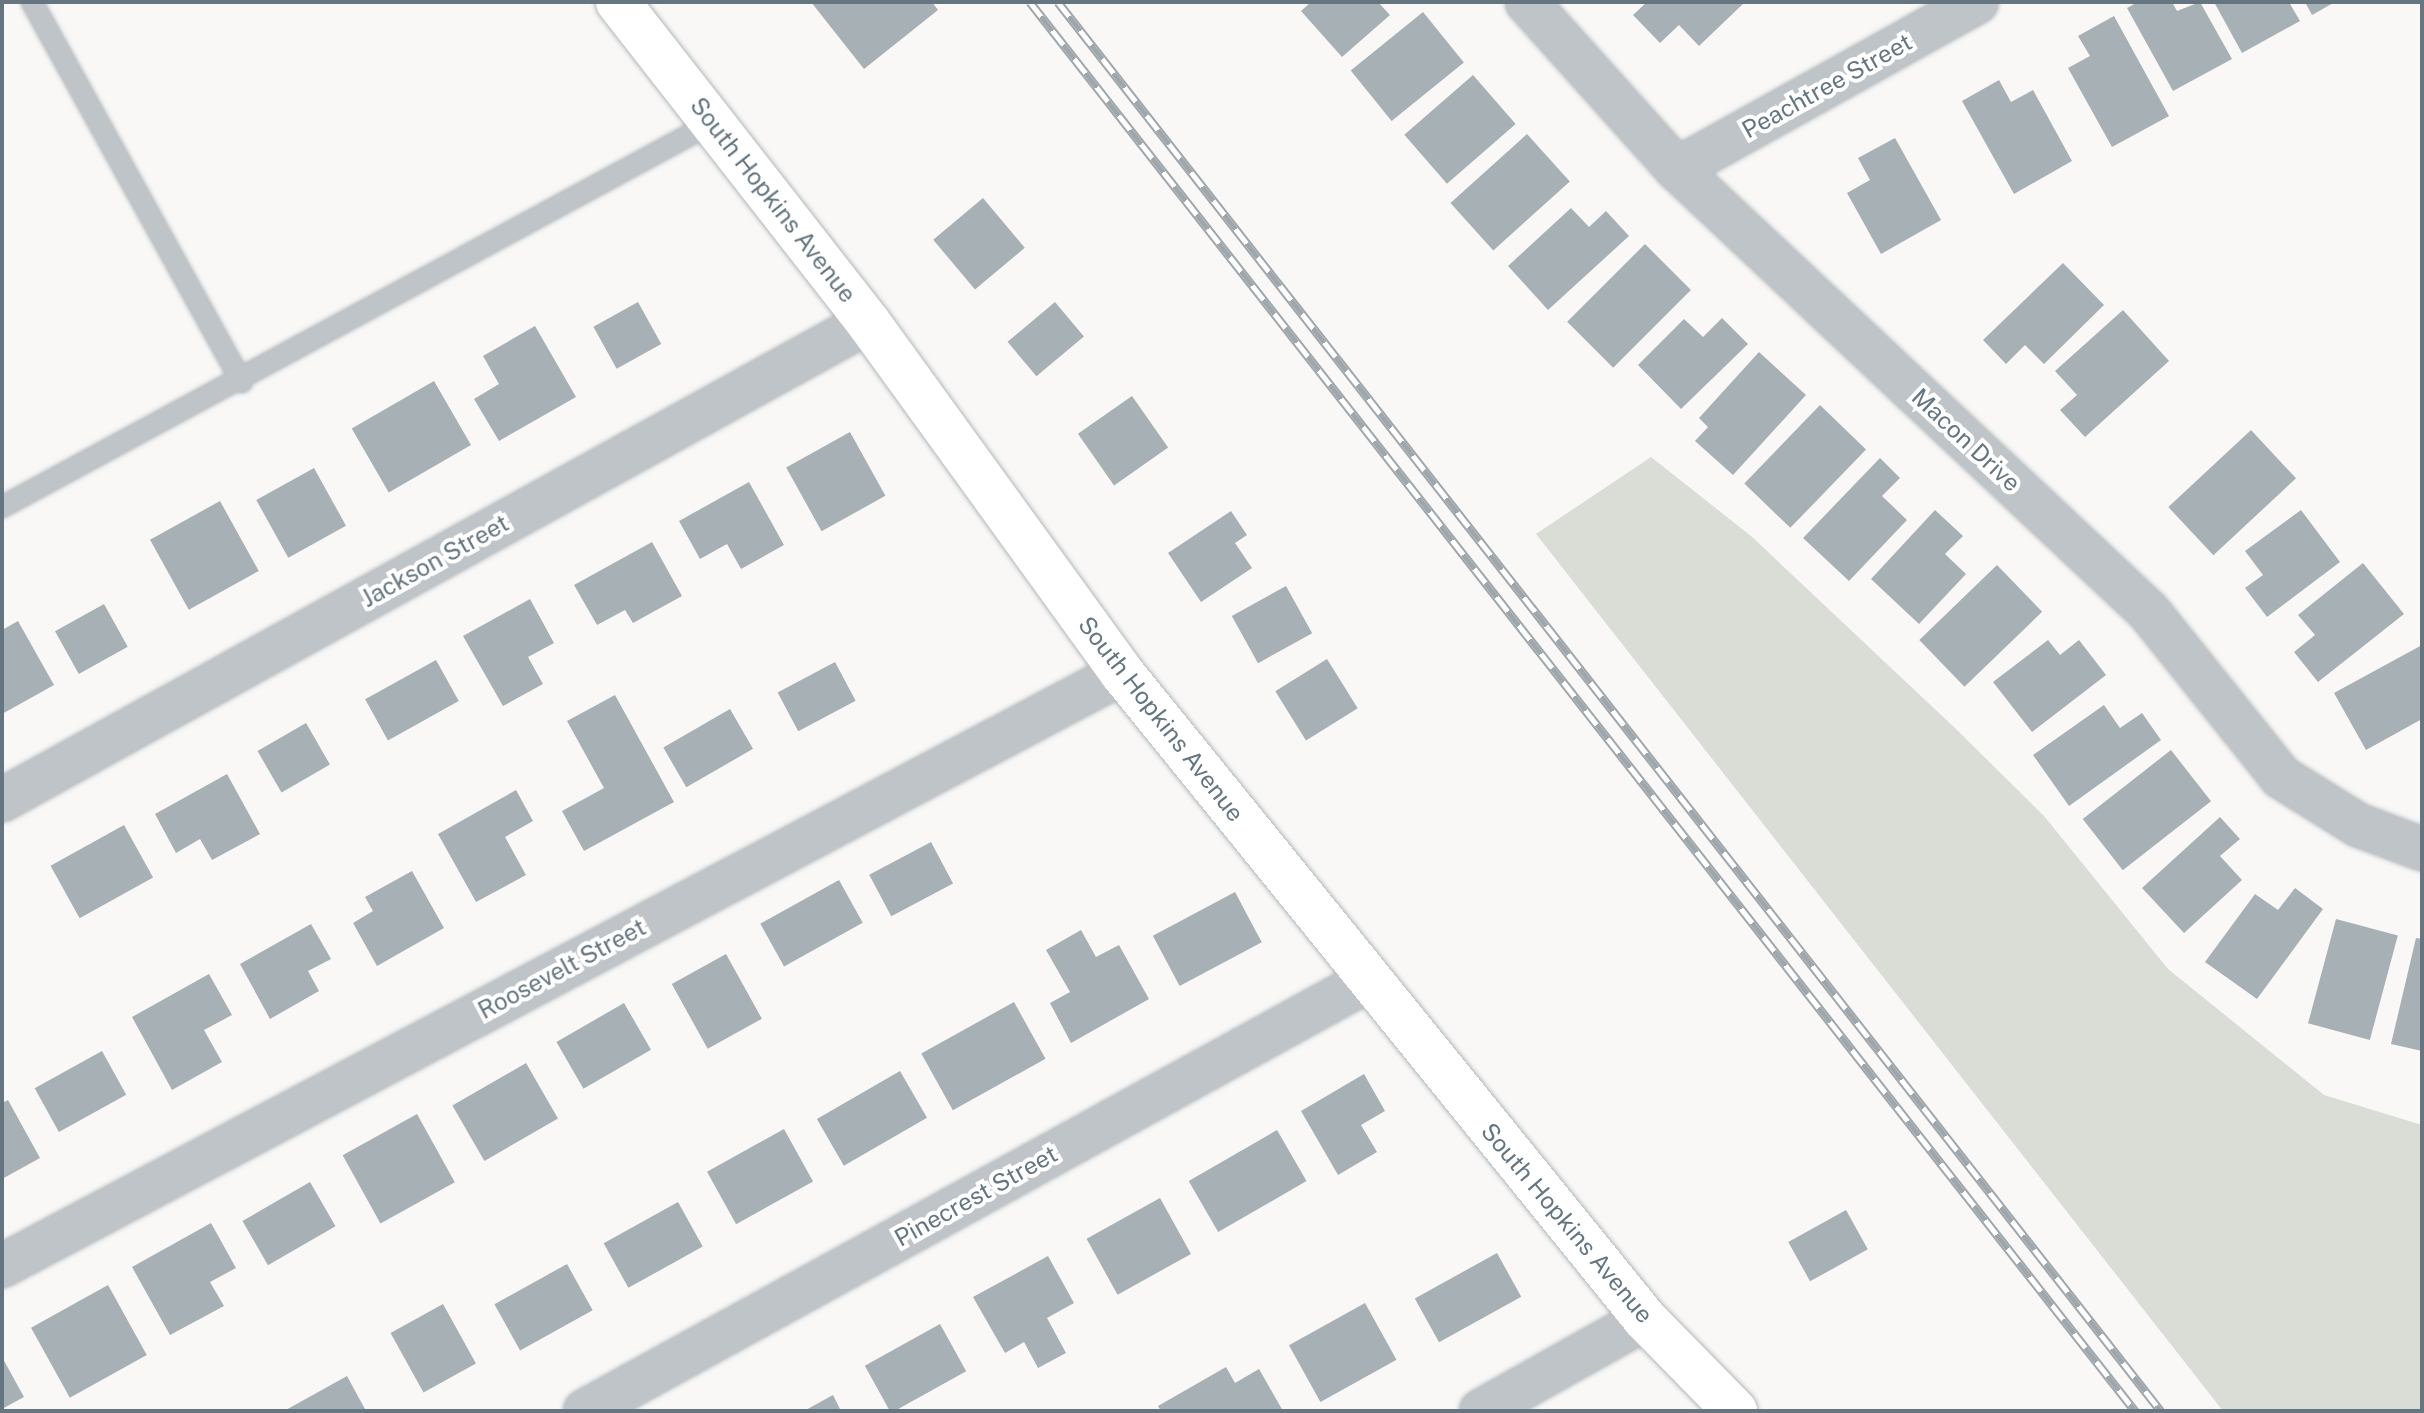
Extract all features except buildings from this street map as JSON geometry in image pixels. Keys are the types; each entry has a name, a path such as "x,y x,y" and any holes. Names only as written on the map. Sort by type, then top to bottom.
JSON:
{"street":[{"name":"South Hopkins Avenue","path":"618,2 868,322 1122,673 1367,981 1645,1319 1735,1411"},
{"name":"Macon Drive","path":"1527,2 1677,169 2149,612 2281,777 2358,825 2422,849"},
{"name":"Peachtree Street","path":"1677,169 1977,2"},
{"name":"Jackson Street","path":"2,800 868,322"},
{"name":"Roosevelt Street","path":"2,1266 1122,673"},
{"name":"Pinecrest Street","path":"585,1411 1367,981"},
{"path":"1481,1411 1645,1319"}],"lane":[{"path":"32,2 242,382"},
{"path":"2,507 242,382 712,123"}],"shaded area":[{"path":"1651,457 1751,536 2044,816 2168,969 2324,1095 2422,1125 2422,1411 2223,1411 1536,534"}],"railway":[{"path":"1030,2 2135,1411"},
{"path":"1058,2 2161,1411"}]}
